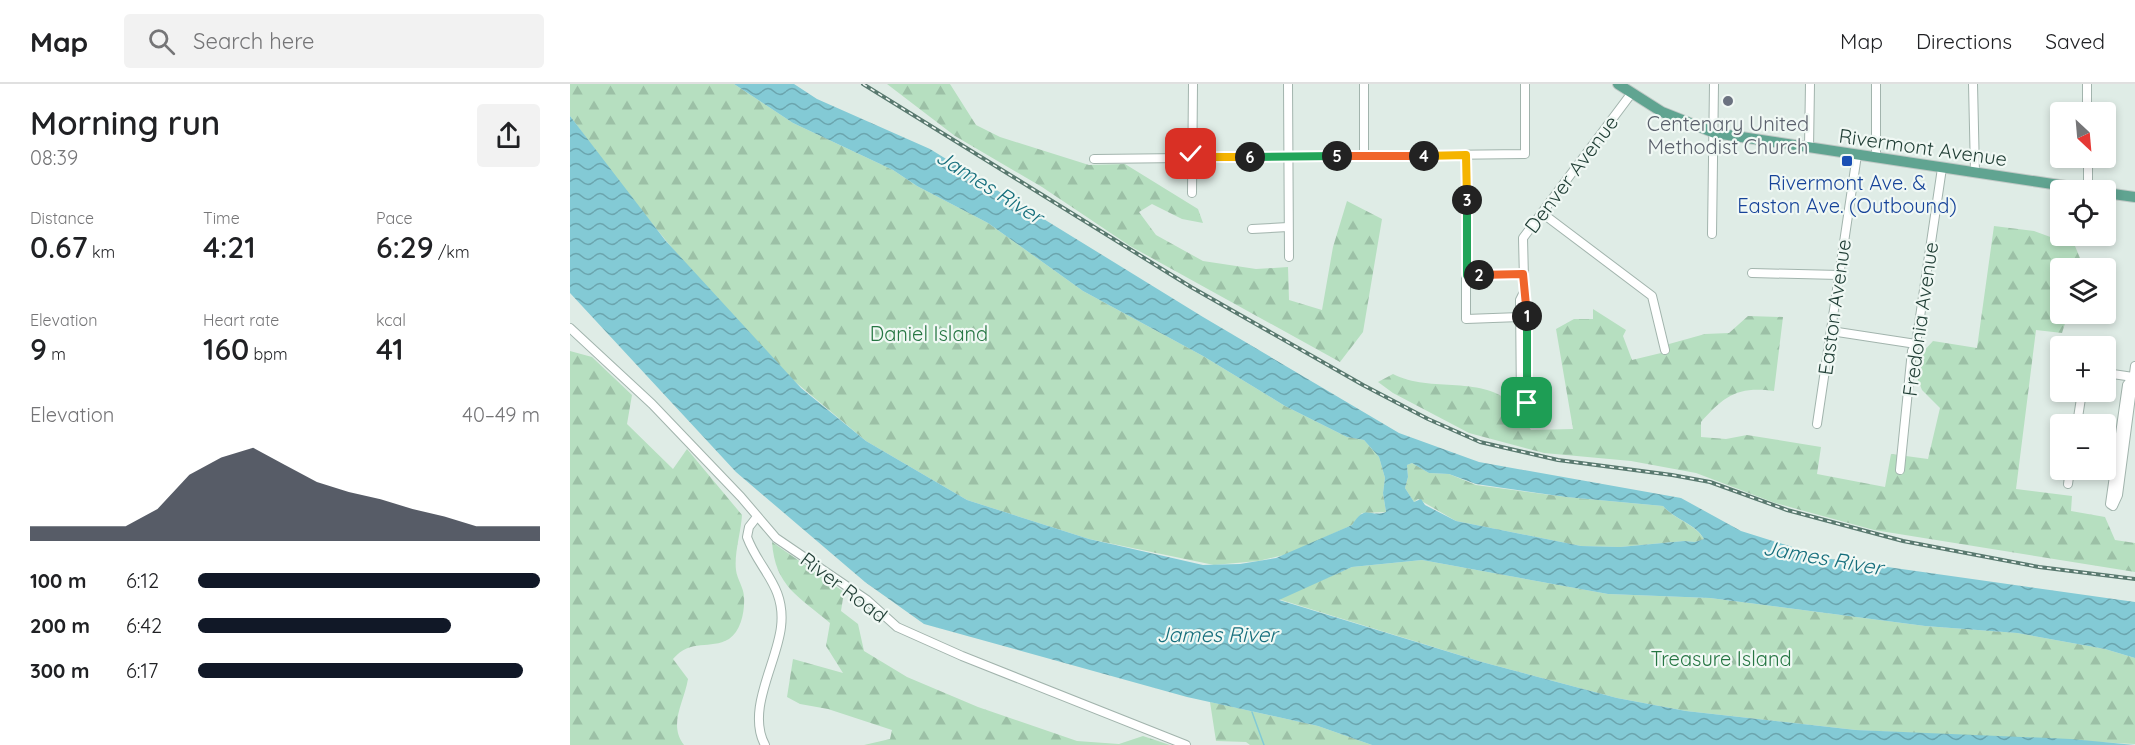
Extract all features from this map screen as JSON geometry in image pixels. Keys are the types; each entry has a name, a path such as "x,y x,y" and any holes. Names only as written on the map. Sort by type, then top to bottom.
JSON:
{"main road":[{"name":"Rivermont Avenue","path":"1618,84 1631,94 1688,124 1715,133 2050,184"},
{"path":"2116,194 2135,197"}],"street":[{"path":"1192,193 1193,84"},
{"path":"1288,84 1288,256"},
{"path":"1364,84 1364,156"},
{"path":"1094,159 1525,154 1525,84"},
{"path":"1712,234 1714,84"},
{"path":"1809,148 1810,84"},
{"path":"1876,84 1876,158"},
{"path":"1973,84 1975,172"},
{"path":"2087,84 2087,102"},
{"name":"Denver Avenue","path":"1523,294 1520,300 1520,317 1521,404 1524,406 1527,403 1527,309 1523,294 1523,238 1631,94"},
{"path":"1466,155 1467,275 1464,284 1466,319 1520,317"},
{"name":"Easton Avenue","path":"1817,424 1857,155"},
{"name":"Fredonia Avenue","path":"1900,470 1912,351 1916,344 1942,168"},
{"path":"1542,213 1652,296 1665,350"},
{"path":"1252,229 1288,227"},
{"path":"1752,273 1839,275"},
{"path":"1467,275 1523,274"},
{"name":"River Road","path":"570,328 652,404 741,497 756,518 776,538 867,600 906,632 1186,745"},
{"path":"1831,331 1916,344"},
{"path":"2133,377 2127,385 2110,504 2113,506 2118,495 2135,366"},
{"path":"2116,374 2133,377"},
{"path":"2068,484 2069,480"},
{"path":"756,518 749,527 747,537 774,583 782,617 778,644 759,716 760,732 765,745"}],"green space":[{"name":"Daniel Island","path":"570,84 734,84 793,123 893,170 917,186 988,223 1083,291 1203,356 1285,406 1347,437 1364,440 1379,457 1385,478 1383,493 1386,512 1362,513 1352,525 1288,554 1258,561 1214,565 1089,539 967,500 866,441 793,380 686,265 628,194 570,116"},
{"path":"887,84 950,84 976,125 1000,137 1089,165 1125,164 1198,209 1203,223 1182,219 1152,204 1139,212 1156,235 1203,261 1256,269 1288,267 1289,300 1322,310 1333,247 1347,201 1382,219 1363,332 1340,362 1130,246 1042,187 955,136"},
{"path":"1994,226 2034,231 2050,237 2050,246 2075,246 2080,258 2050,258 2050,324 2065,324 2062,333 2036,330 2016,489 2072,496 2071,511 2105,517 2115,540 2135,543 2135,572 1874,530 1775,503 1696,473 1631,461 1544,453 1469,433 1393,393 1378,382 1393,374 1424,383 1488,390 1503,397 1516,407 1531,430 1573,429 1556,329 1574,319 1593,319 1593,309 1626,330 1623,336 1632,360 1661,353 1669,344 1705,334 1729,333 1748,316 1783,317 1774,391 1751,390 1725,399 1701,422 1701,437 1726,439 1747,435 1821,447 1817,474 1885,487 1891,454 1928,459 1940,408 1922,390 1914,370 1922,353 1933,341 1977,348"},
{"path":"570,351 592,357 632,395 627,424 673,469 687,449 742,515 736,564 743,590 744,608 737,631 729,639 715,644 694,646 673,659 688,679 677,721 679,737 684,745 570,745"},
{"path":"1412,463 1429,473 1449,474 1476,485 1566,497 1663,506 1695,529 1704,539 1695,542 1620,547 1581,546 1456,521 1418,499 1414,502 1405,488 1408,477 1407,465"},
{"path":"772,542 844,592 841,611 858,624 864,651 907,677 978,707 1077,741 1119,744 1143,736 1170,745 864,745 890,739 892,730 828,709 800,704 787,697 793,659 843,673 826,646 830,623 799,598 784,581 774,557"},
{"name":"Treasure Island","path":"1422,560 1608,594 1710,598 1925,626 2017,633 2105,649 2135,658 2135,744 1856,730 1686,711 1617,698 1482,662 1278,599 1352,567"},
{"path":"1210,702 1318,726 1372,745 1250,745 1246,742 1216,741"}],"water":[{"name":"James River","path":"734,84 794,84 817,99 930,149 1203,317 1399,433 1479,462 1681,498 1741,531 1831,559 2135,602 2135,658 2105,649 2017,633 1925,626 1710,598 1608,594 1422,560 1352,567 1279,600 1482,662 1617,698 1686,711 1856,730 2071,739 2135,745 1372,745 1318,726 1187,697 924,624 865,582 736,472 570,293 570,116 665,240 801,388 866,441 967,500 1089,539 1203,565 1240,564 1276,558 1352,525 1364,513 1386,512 1383,493 1385,478 1379,457 1364,440 1347,437 1285,406 1203,356 1083,291 988,223 917,186 893,170 793,123","holes":["1412,463 1429,473 1449,474 1476,484 1566,497 1663,506 1696,529 1704,539 1695,542 1620,547 1581,546 1456,521 1425,505 1421,499 1414,502 1405,488 1408,477 1407,465"]}],"waterway":[{"path":"1252,712 1264,745"}],"railway":[{"path":"863,84 1191,287 1363,385 1428,419 1480,442 1558,460 1710,482 1787,510 1903,541 2039,567 2135,579"}],"place":[{"name":"Centenary United Methodist Church","path":"1728,101"},
{"name":"Rivermont Ave. & Easton Ave. (Outbound)","path":"1847,161"}],"route":[{"path":"1191,154 1191,157 1466,155 1467,275 1523,274 1523,294 1527,300 1527,403"}]}
